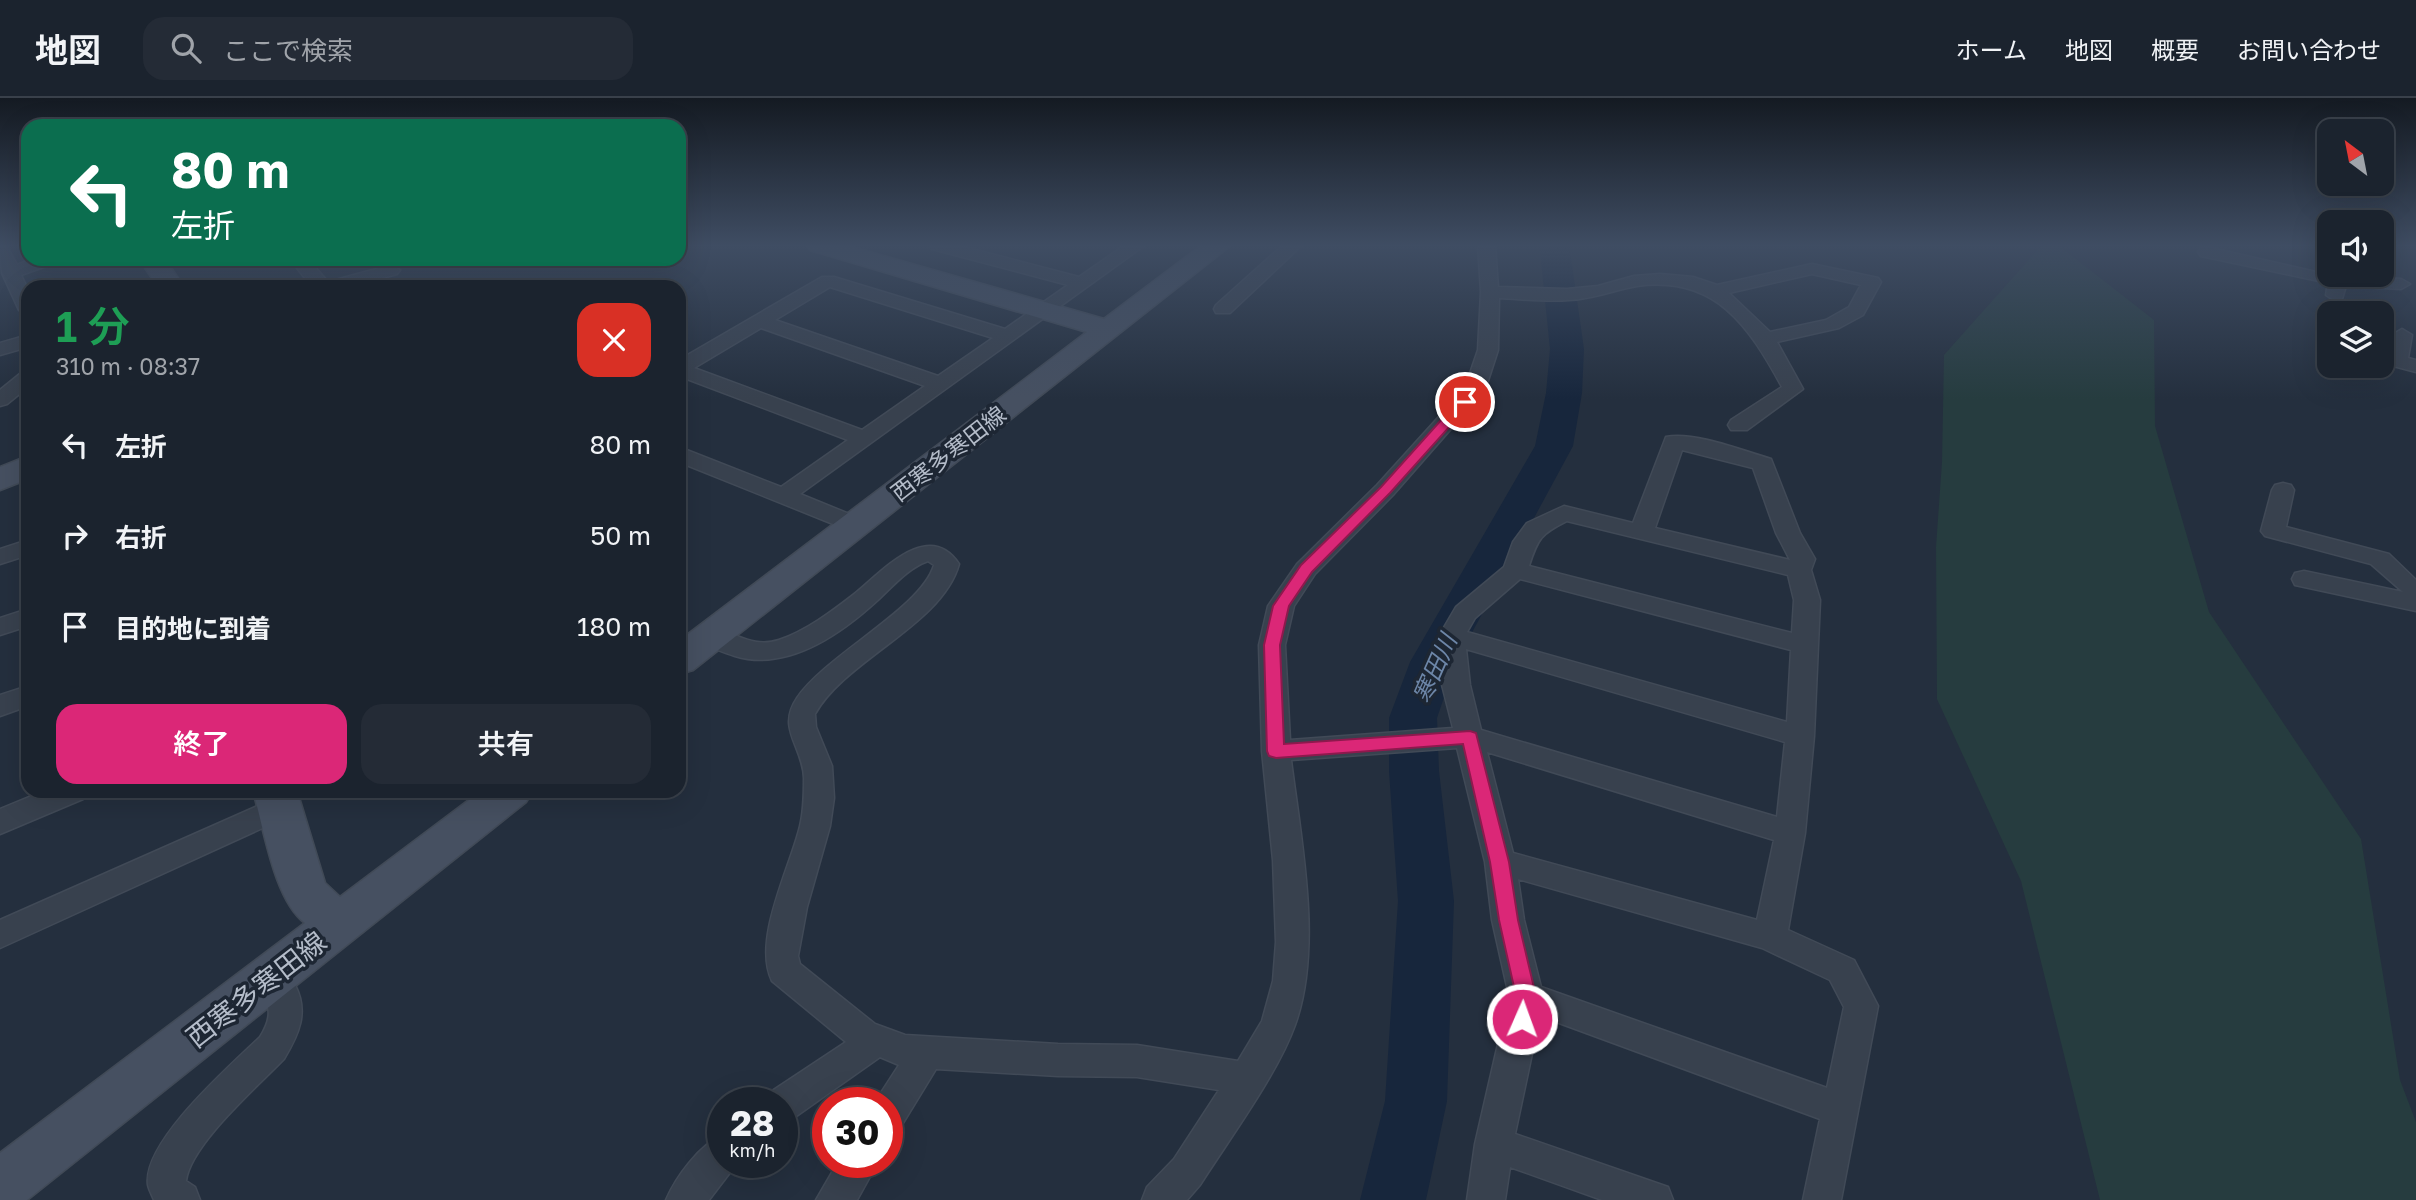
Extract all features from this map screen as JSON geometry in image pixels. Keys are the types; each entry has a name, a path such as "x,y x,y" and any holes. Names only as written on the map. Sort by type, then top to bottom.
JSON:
{"main road":[{"path":"996,296 1108,329"},
{"name":"西寒多寒田線","path":"692,644 856,525 1151,296"},
{"path":"0,480 21,470"},
{"name":"西寒多寒田線","path":"0,1187 502,798"},
{"path":"277,799 304,889 314,904 341,923"}],"street":[{"path":"686,364 802,296"},
{"path":"878,296 1007,336"},
{"path":"783,496 1063,296"},
{"path":"1223,309 1237,296"},
{"path":"1161,1200 1186,1172 1248,1079 1278,1025 1290,981 1292,942 1289,860 1276,751 1272,645 1281,606 1307,569 1385,490 1475,390 1488,350 1490,296"},
{"path":"1722,296 1766,339 1793,389 1739,425"},
{"path":"1766,339 1832,324 1856,311 1864,296"},
{"path":"760,321 940,384"},
{"path":"2394,361 2402,335"},
{"path":"0,349 21,343"},
{"path":"686,371 864,438"},
{"path":"0,400 21,383"},
{"path":"1642,530 1674,442 1712,449 1763,464 1788,533 1803,559 1799,570 1807,600 1800,736 1790,833 1770,937"},
{"path":"686,457 856,525"},
{"path":"2283,490 2273,531 2380,559 2407,585 2416,588"},
{"path":"1486,1200 1494,1144 1526,996 1508,920 1500,862 1456,685 1451,636 1465,613 1515,570 1525,542 1535,528 1564,513 1799,570"},
{"path":"0,556 21,549"},
{"path":"692,644 751,652 780,649 804,640 844,613 867,597 890,573 905,563 930,554 939,556 945,561 946,572 920,604 842,668 808,702 801,715 802,727 818,766 819,798 815,826 791,907 783,965 787,975 863,1035 905,1051 1137,1061 1248,1079"},
{"path":"1515,570 1805,646"},
{"path":"2304,579 2416,603"},
{"path":"0,627 21,620"},
{"path":"1451,636 1800,736"},
{"path":"0,706 21,698"},
{"path":"1276,751 1470,737 1790,833"},
{"path":"0,821 56,798"},
{"path":"0,935 277,799"},
{"path":"1500,862 1770,937 1842,970 1861,1006 1822,1200"},
{"path":"181,1200 172,1193 167,1184 169,1169 181,1144 272,1048 280,1036 286,999 283,990 271,977"},
{"path":"1526,996 1840,1110"},
{"path":"798,1094 876,1041"},
{"path":"903,1090 926,1053"},
{"path":"1494,1144 1654,1200"},
{"path":"685,1200 707,1173"},
{"path":"835,1200 849,1178"}],"green space":[{"path":"1996,296 2124,296 2154,320 2155,426 2209,612 2361,839 2400,1080 2416,1122 2416,1200 2100,1200 2021,881 1937,699 1936,547 1942,462 1944,355"}],"waterway":[{"name":"寒田川","path":"1393,1200 1416,1101 1426,901 1414,771 1413,718 1433,662 1554,446 1564,393 1567,349 1561,296"}],"route":[{"path":"1465,402 1385,490 1307,569 1281,606 1272,645 1276,751 1470,737 1500,862 1508,920 1526,996 1522,1019"}]}
